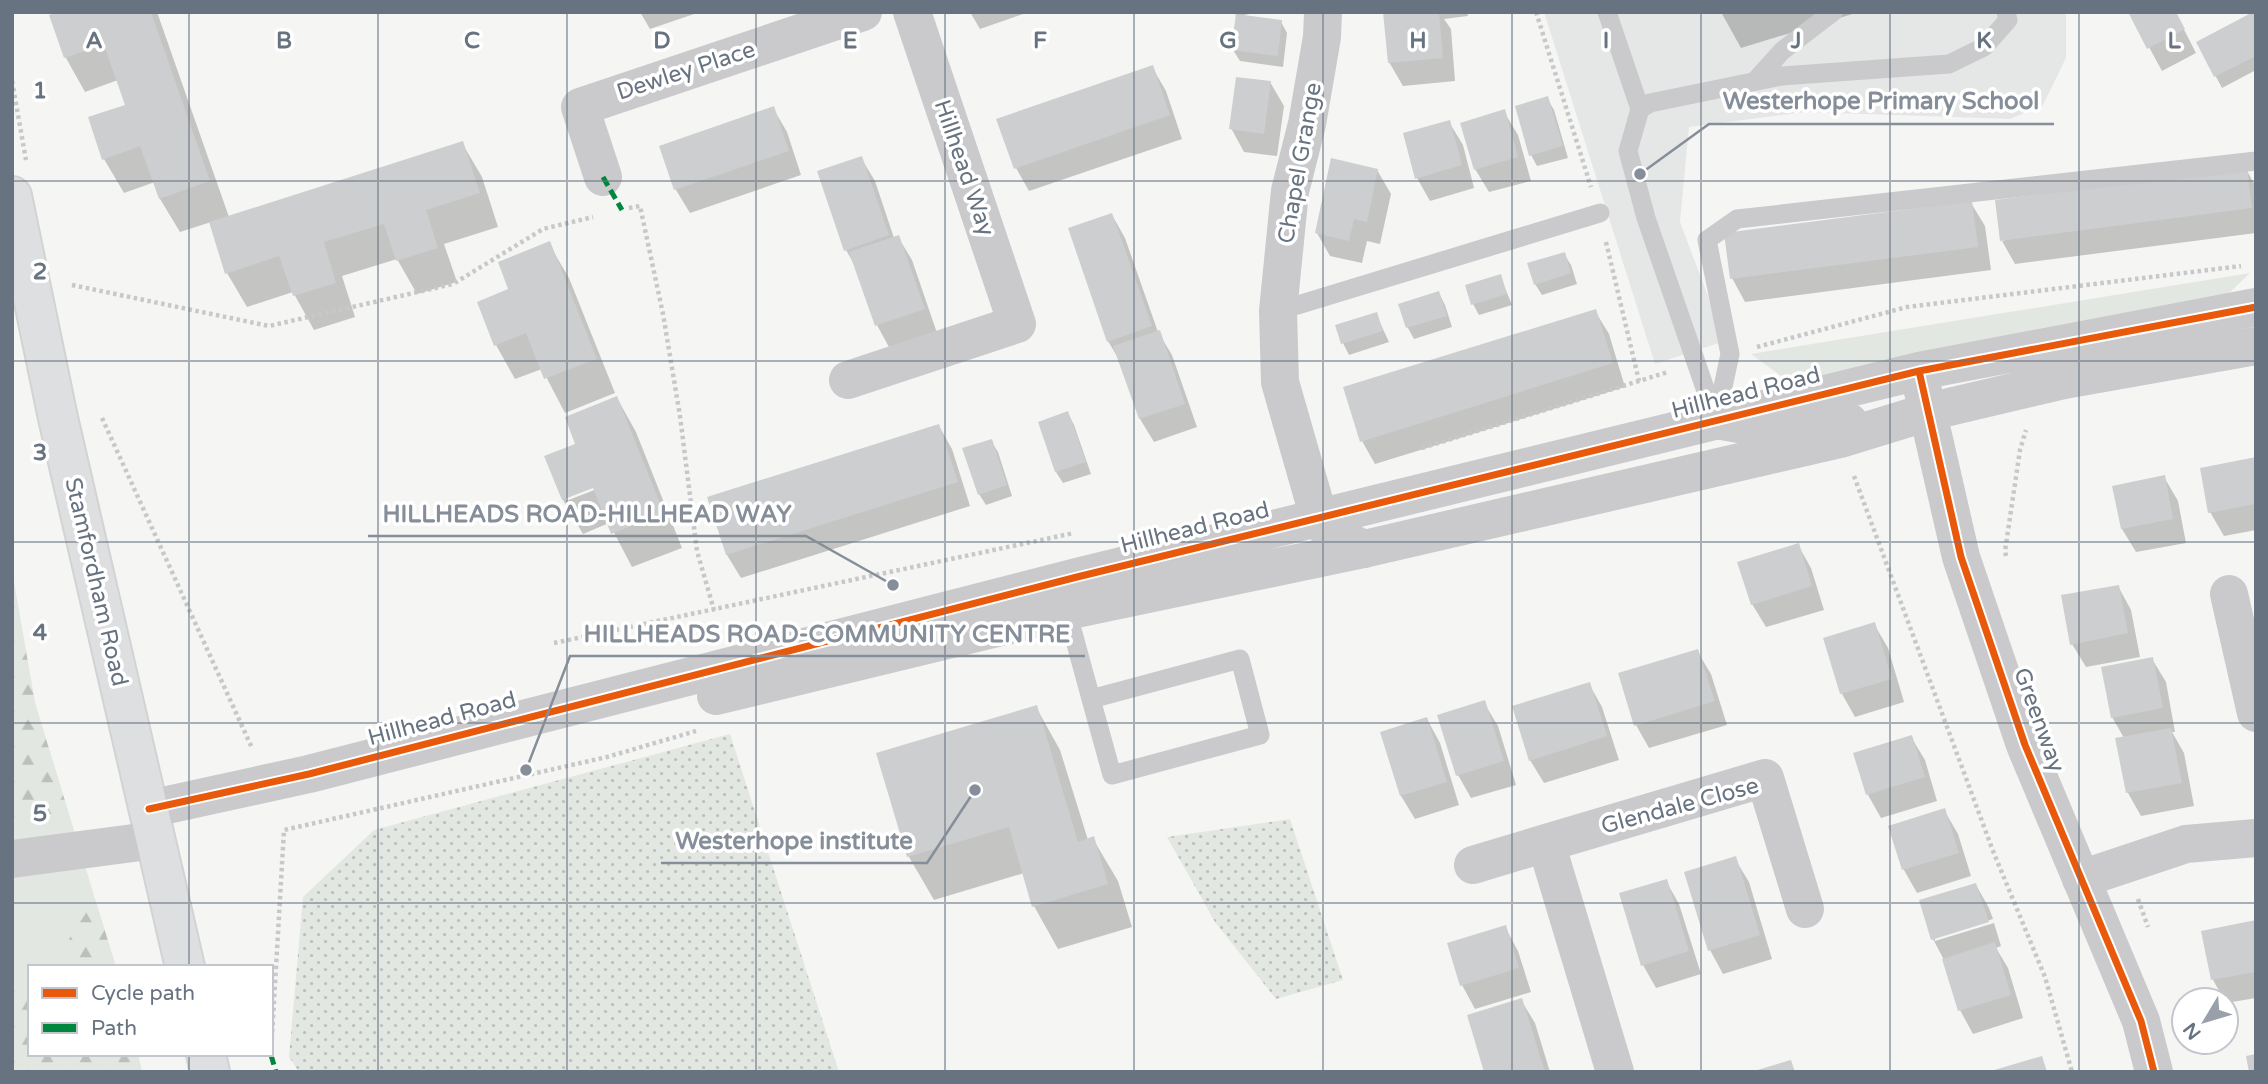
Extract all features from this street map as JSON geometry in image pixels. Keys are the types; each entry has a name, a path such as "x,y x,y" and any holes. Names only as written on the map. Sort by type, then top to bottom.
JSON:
{"main road":[{"name":"Stamfordham Road","path":"12,196 58,418 185,965"}],"street":[{"name":"Dewley Place","path":"603,177 580,107 863,12"},
{"name":"Hillhead Way","path":"848,380 1017,324 912,12"},
{"name":"Chapel Grange","path":"1319,518 1280,382 1278,311 1290,191 1307,124 1322,37 1323,12"},
{"name":"Hillhead Road","path":"12,859 152,825 269,783 1077,577 1919,371 2256,307"},
{"path":"421,744 564,733 1067,611 1364,549 1840,439 1928,412 2064,380 2256,346"},
{"name":"Greenway","path":"1919,371 1961,557 2025,745 2141,1021 2154,1072"},
{"path":"1716,420 1779,431 1928,412"},
{"path":"1319,518 1330,533 1364,549"},
{"path":"1293,564 1312,543 1319,518"},
{"path":"2229,594 2256,713"},
{"name":"Glendale Close","path":"1473,865 1765,778 1805,909"},
{"path":"2081,879 2186,844 2256,838"},
{"path":"1546,843 1615,1072"}],"lane":[{"path":"1607,12 1640,109 1628,151 1646,218 1716,420"},
{"path":"1755,81 1782,51 1833,12"},
{"path":"1640,109 1650,103 1783,76 1949,64 1984,47 2008,20 2006,12"},
{"path":"1716,420 1730,354 1707,240 1737,219 2256,162"},
{"path":"1278,311 1600,213"},
{"path":"1067,611 1091,699 1112,775 1260,735 1240,659 1091,699"}],"path":[{"path":"12,81 26,161"},
{"path":"622,210 640,206 663,314 680,416 697,551 714,610"},
{"path":"60,283 269,326 453,284 543,229 596,216"},
{"path":"1730,354 1907,307 2250,265"},
{"path":"1416,450 1697,363"},
{"path":"97,408 269,783 284,830 273,1020"},
{"path":"2008,564 2005,551 2020,450 2029,419"},
{"path":"1840,439 1993,851 2045,977 2072,1072"},
{"path":"554,643 1081,532"},
{"path":"284,830 607,757 708,727"},
{"path":"2124,865 2152,939"}],"shaded area":[{"path":"1544,12 2066,12 2066,58 2043,105 2010,119 1805,112 1689,127 1680,222 1725,341 1655,364"}],"green space":[{"path":"2250,273 2225,297 1796,387 1751,354"},
{"path":"12,571 35,703 115,965 28,965 28,1056 138,1056 142,1072 12,1072"},
{"path":"12,571 35,703 68,811 12,820"},
{"path":"730,734 839,1072 299,1072 289,1057 303,897 374,830"},
{"path":"1290,819 1343,980 1276,999 1215,922 1167,837"},
{"path":"95,899 115,965 52,965"},
{"path":"28,983 28,1056 138,1056 142,1072 12,1072 12,992"}],"building":[{"path":"57,12 151,12 210,181 159,199 140,146 102,160 88,117 125,105 104,45 64,58 49,15"},
{"path":"1383,12 1439,12 1443,58 1388,63"},
{"path":"2128,12 2176,12 2185,29 2147,49"},
{"path":"2256,12 2256,56 2214,77 2196,42"},
{"path":"1236,14 1282,20 1278,56 1231,50"},
{"path":"1153,65 1170,115 1014,169 996,119"},
{"path":"1236,77 1271,81 1264,134 1229,129"},
{"path":"1548,96 1563,146 1529,156 1515,106"},
{"path":"774,106 789,151 674,190 659,146"},
{"path":"1505,109 1518,157 1474,170 1460,123"},
{"path":"1450,120 1462,165 1415,179 1403,133"},
{"path":"463,141 480,193 426,210 438,248 396,261 384,224 324,242 336,283 293,296 279,256 225,274 209,222"},
{"path":"862,156 889,235 844,251 817,171"},
{"path":"1331,158 1378,169 1367,222 1354,219 1349,241 1315,233"},
{"path":"2247,168 2252,208 2000,241 1995,200"},
{"path":"1972,201 1978,247 1730,279 1724,233"},
{"path":"1112,213 1152,326 1107,342 1068,228"},
{"path":"899,235 925,309 875,326 849,252"},
{"path":"550,241 597,359 544,379 526,333 494,346 477,302 508,289 498,262"},
{"path":"1565,252 1571,273 1534,285 1527,263"},
{"path":"1501,274 1507,294 1471,305 1465,285"},
{"path":"1439,291 1447,316 1406,328 1398,304"},
{"path":"1596,309 1613,363 1360,442 1343,387"},
{"path":"1377,312 1383,331 1341,344 1335,325"},
{"path":"1160,330 1185,404 1139,419 1113,346"},
{"path":"617,396 664,513 611,534 593,488 562,500 544,456 575,444 565,417"},
{"path":"1068,411 1086,462 1055,472 1038,422"},
{"path":"939,424 958,482 726,555 707,497"},
{"path":"992,439 1007,485 978,495 962,448"},
{"path":"2256,457 2256,504 2208,513 2200,468"},
{"path":"2165,475 2173,519 2121,529 2112,486"},
{"path":"1799,543 1812,586 1751,605 1737,562"},
{"path":"2119,585 2128,633 2070,645 2061,595"},
{"path":"1875,622 1892,679 1840,694 1823,638"},
{"path":"1698,649 1715,701 1634,726 1618,673"},
{"path":"2153,657 2163,708 2111,718 2101,667"},
{"path":"1590,682 1607,736 1529,761 1512,706"},
{"path":"1485,700 1504,761 1456,776 1437,715"},
{"path":"1037,705 1078,842 1094,836 1108,884 1032,907 1009,827 907,857 876,753"},
{"path":"1427,717 1447,782 1400,796 1380,732"},
{"path":"2171,728 2182,783 2126,793 2115,738"},
{"path":"1912,735 1925,777 1866,795 1853,753"},
{"path":"1945,808 1959,853 1902,870 1888,826"},
{"path":"1736,856 1760,935 1708,951 1684,872"},
{"path":"1667,879 1689,951 1641,966 1619,893"},
{"path":"1976,883 1989,922 1931,940 1919,900"},
{"path":"2256,920 2256,972 2211,980 2201,931"},
{"path":"1506,925 1519,968 1460,986 1447,943"},
{"path":"1995,942 2011,995 1958,1011 1942,959"},
{"path":"1522,998 1545,1072 1484,1072 1467,1015"},
{"path":"2256,1054 2256,1072 2249,1072 2246,1056"},
{"path":"2042,1056 2047,1072 1991,1072 1991,1071"},
{"path":"1791,1060 1795,1072 1754,1072 1754,1071"}],"marked path":[{"path":"603,177 622,210"},
{"path":"271,1056 276,1072"}],"cycle path":[{"path":"149,809 309,774 1077,577 1919,371 2256,307"},
{"path":"1919,371 1961,557 2025,745 2141,1021 2154,1072"}],"place":[{"name":"Westerhope Primary School","path":"1640,174"},
{"name":"HILLHEADS ROAD-HILLHEAD WAY","path":"893,585"},
{"name":"HILLHEADS ROAD-COMMUNITY CENTRE","path":"526,770"},
{"name":"Westerhope institute","path":"975,790"}]}
